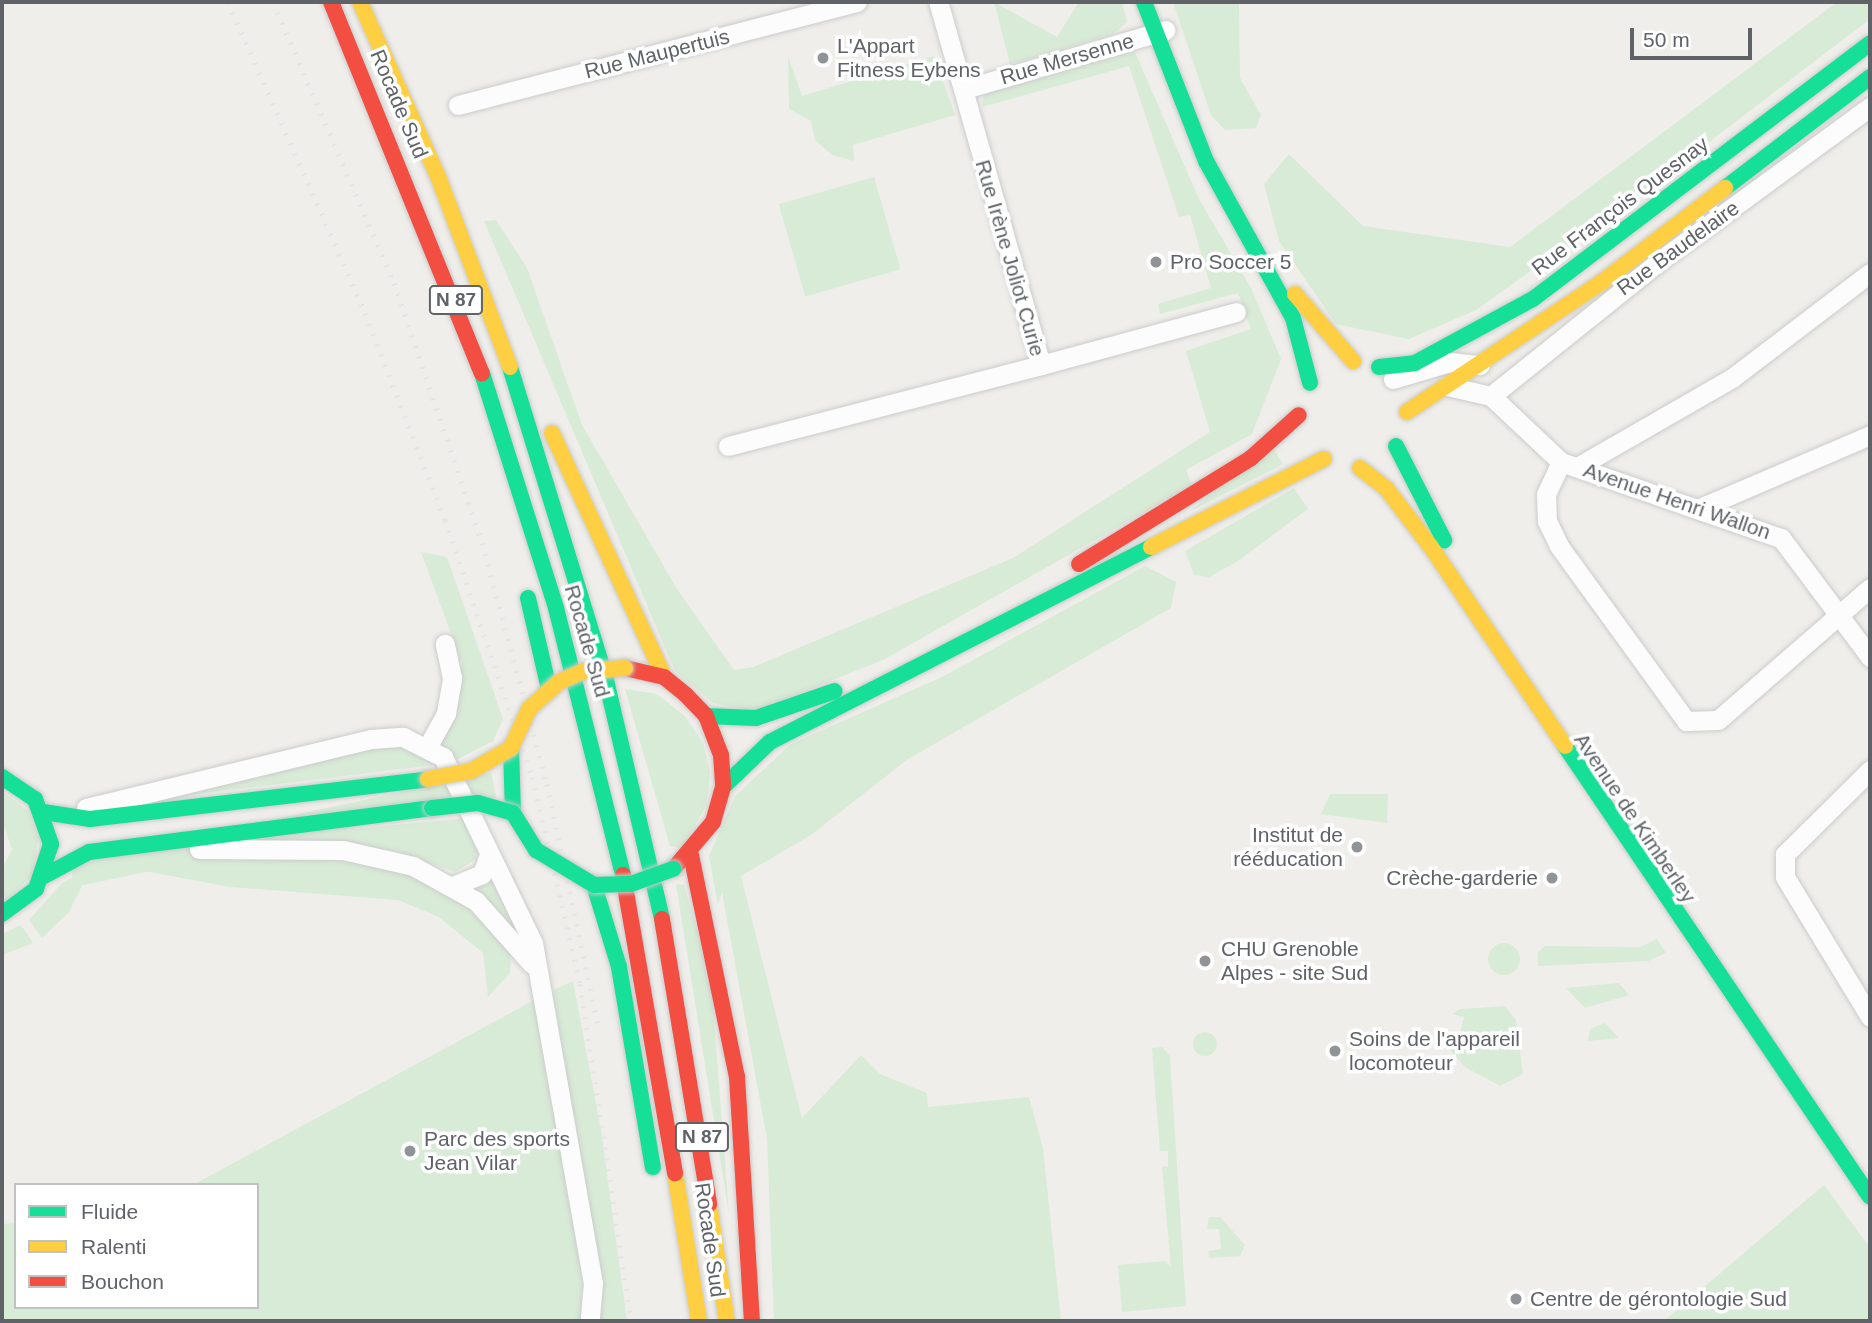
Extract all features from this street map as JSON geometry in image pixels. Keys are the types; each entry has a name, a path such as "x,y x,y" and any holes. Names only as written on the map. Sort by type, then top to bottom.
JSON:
{"main road":[{"path":"323,2 421,275"},
{"name":"Rocade Sud","path":"331,2 475,351 564,634 633,916 699,1321"},
{"name":"Rocade Sud","path":"360,2 439,179 527,419 620,734 672,965 727,1321"},
{"path":"1144,2 1162,31 1222,162 1264,244 1312,321 1353,361"},
{"path":"1161,2 1162,31 1206,161 1293,318 1310,383"},
{"name":"Rue François Quesnay","path":"1353,361 1386,373 1449,348 1533,299 1870,43"},
{"path":"1483,383 1602,282 1870,77"},
{"path":"439,179 664,677 706,716 721,755 723,787 713,822 691,855 673,869 631,884 594,884 536,850 513,813 511,748 525,715 549,689 584,671 625,668 664,677"},
{"path":"1302,432 1299,415 1310,383 1328,366 1353,361"},
{"path":"1386,373 1407,412"},
{"path":"1311,448 1324,459 1360,468 1396,446 1407,412 1447,386"},
{"path":"706,716 740,719 779,712 904,658 1104,550 1251,458 1299,415"},
{"name":"Avenue de Kimberley","path":"1396,446 1498,633 1870,1168"},
{"path":"723,787 770,742 1324,459"},
{"name":"Avenue de Kimberley","path":"1360,468 1386,488 1431,547 1870,1197"},
{"path":"523,581 549,689"},
{"path":"4,775 50,813 90,819 428,779 471,771 511,748"},
{"path":"2,914 26,900 44,876 78,855 114,847 478,803 513,813"},
{"path":"44,876 51,844 50,813"},
{"path":"691,855 734,1050 752,1321"},
{"path":"594,884 612,939 657,1192"}],"street":[{"name":"Rue Maupertuis","path":"458,105 857,2"},
{"name":"Rue Irène Joliot Curie","path":"728,446 1041,365 939,2"},
{"name":"Rue Mersenne","path":"965,89 1162,31"},
{"name":"Rue Baudelaire","path":"1483,383 1658,262 1870,107"},
{"path":"1870,273 1732,378 1570,464 1546,494 1547,522 1559,546 1686,720 1718,720 1838,610 1870,588"},
{"path":"1041,365 1236,312"},
{"name":"Avenue Henri Wallon","path":"1449,348 1570,464 1781,538 1838,610 1870,657"},
{"path":"1386,373 1450,362 1483,383"},
{"path":"1447,386 1483,383"},
{"path":"1700,508 1870,435"},
{"path":"428,746 446,713 452,678 445,644"},
{"path":"50,813 371,739 403,737 428,746 457,775 489,855 533,943 542,979 593,1283 590,1321"},
{"path":"1870,770 1785,854 1785,877 1870,1017"},
{"path":"114,847 343,850 381,856 455,885 505,928 542,979"},
{"path":"455,885 482,874 489,855"}],"green space":[{"path":"994,2 1057,37 1079,2 1122,2 1127,22 1113,34 1010,64"},
{"path":"1173,2 1239,2 1240,78 1261,115 1256,128 1225,130 1211,115"},
{"path":"1837,2 1870,2 1870,19 1556,259 1546,260 1476,310 1409,339 1336,324 1279,241 1264,184 1289,154 1363,226 1510,247"},
{"path":"1134,50 1199,199 1251,288 1281,359 1252,434 1186,470 1192,485 883,660 754,711 713,703 675,671 484,221 496,220 527,268 582,425 677,589 734,670 753,667 1013,558 1210,432 1186,351 1251,329 1238,293 1160,314 1158,304 1211,288 1190,215 1179,217 1129,66 982,107 984,93"},
{"path":"788,56 802,96 934,56 955,115 853,145 854,161 832,155 815,140 811,121 789,109"},
{"path":"874,177 900,269 805,297 779,204"},
{"path":"1272,446 1283,464 1189,512"},
{"path":"1294,488 1308,509 1235,563 1209,577 1194,575 1185,551"},
{"path":"421,552 447,557 503,719 493,741 454,761 438,742 457,703 462,663"},
{"path":"1145,566 1176,582 1171,608 908,759 811,835 741,876 802,1118 861,1055 880,1074 927,1093 928,1107 1029,1097 1043,1148 1061,1321 774,1321 767,1139 722,892 718,905 709,856 735,796 791,744 942,677"},
{"path":"625,689 657,694 685,716 703,743 710,772 707,805 681,848 670,846"},
{"path":"401,743 442,764 149,800 211,780"},
{"path":"491,773 496,797 75,887 69,863"},
{"path":"2,791 27,810 39,837 32,876 2,904 2,870 12,849 2,821"},
{"path":"1330,794 1388,794 1387,823 1321,814"},
{"path":"466,818 478,846 476,859 455,872 396,851 274,837"},
{"path":"115,858 335,860 400,870 475,910 511,953 510,973 488,997 483,953 439,917 398,900 230,887 145,871 86,878 69,912 42,938 29,920 63,882"},
{"path":"493,874 525,942 471,892"},
{"path":"676,884 684,885 711,980 729,1214"},
{"path":"21,925 33,943 2,955 2,934"},
{"path":"1657,939 1666,953 1648,961 1538,966 1538,952 1545,946 1640,947"},
{"path":"1504,943 1516,947 1520,959 1516,971 1504,975 1492,971 1488,959 1492,947"},
{"path":"573,981 601,1130 627,1321 597,1321 596,1263 553,990"},
{"path":"1619,983 1629,995 1585,1008 1566,988"},
{"name":"Parc des sports Jean Vilar","path":"538,998 582,1277 581,1321 2,1321 2,1224 14,1223 14,1309 259,1309 259,1183 197,1183"},
{"path":"1505,1006 1516,1020 1523,1074 1500,1086 1465,1067 1445,1044 1457,1047 1464,1017 1452,1014 1460,1009"},
{"path":"1605,1023 1619,1038 1588,1041 1590,1029"},
{"path":"1205,1032 1214,1035 1217,1044 1214,1053 1205,1056 1196,1053 1193,1044 1196,1035"},
{"path":"1162,1047 1170,1056 1186,1306 1122,1312 1118,1265 1166,1261 1171,1267 1162,1167 1168,1166 1168,1151 1160,1151 1152,1048"},
{"path":"1824,1185 1870,1248 1870,1321 1664,1321"},
{"path":"1209,1217 1220,1217 1245,1245 1240,1256 1209,1258 1208,1251 1221,1249 1219,1229 1207,1229"}],"railway":[{"path":"228,2 365,313 445,520 532,777 580,984 631,1321"},
{"path":"273,2 394,283 482,543 547,784 598,1026"}],"traffic: fast":[{"path":"1144,2 1206,161 1293,318 1310,383"},
{"path":"1379,367 1415,363 1533,299 1870,43"},
{"path":"1725,188 1870,77"},
{"path":"510,367 606,680 662,919"},
{"path":"482,373 556,608 623,875"},
{"path":"1396,446 1444,540"},
{"path":"723,787 770,742 1151,547"},
{"path":"528,598 549,689"},
{"path":"706,716 756,718 835,691"},
{"path":"1565,746 1870,1197"},
{"path":"511,748 513,813"},
{"path":"2,777 35,799 51,844 36,889 2,914"},
{"path":"43,812 90,819 428,779"},
{"path":"432,808 478,803 513,813 536,850 594,885 631,884 673,869"},
{"path":"44,876 89,852 432,808"},
{"path":"594,885 619,967 653,1167"}],"traffic: slow":[{"path":"360,2 439,179 510,367"},
{"path":"1407,412 1602,282 1725,188"},
{"path":"1295,294 1353,361"},
{"path":"552,433 664,677"},
{"path":"1151,547 1324,459"},
{"path":"1360,468 1386,488 1431,547 1565,746"},
{"path":"428,779 471,771 511,748 529,709 559,682 584,671 625,668"},
{"path":"675,1173 699,1321"},
{"path":"709,1204 727,1321"}],"traffic: jam":[{"path":"331,2 482,373"},
{"path":"1079,564 1251,458 1299,415"},
{"path":"625,668 664,677 686,695 706,716 721,755 723,787 713,822 675,867"},
{"path":"691,855 737,1077 752,1321"},
{"path":"623,875 675,1173"},
{"path":"662,919 709,1204"}],"place":[{"name":"L'Appart Fitness Eybens","path":"823,58"},
{"name":"Pro Soccer 5","path":"1156,262"},
{"name":"Institut de rééducation","path":"1357,847"},
{"name":"Crèche-garderie","path":"1552,878"},
{"name":"CHU Grenoble Alpes - site Sud","path":"1205,961"},
{"name":"Soins de l'appareil locomoteur","path":"1335,1051"},
{"name":"Parc des sports Jean Vilar","path":"410,1151"},
{"name":"Centre de gérontologie Sud","path":"1516,1299"}]}
